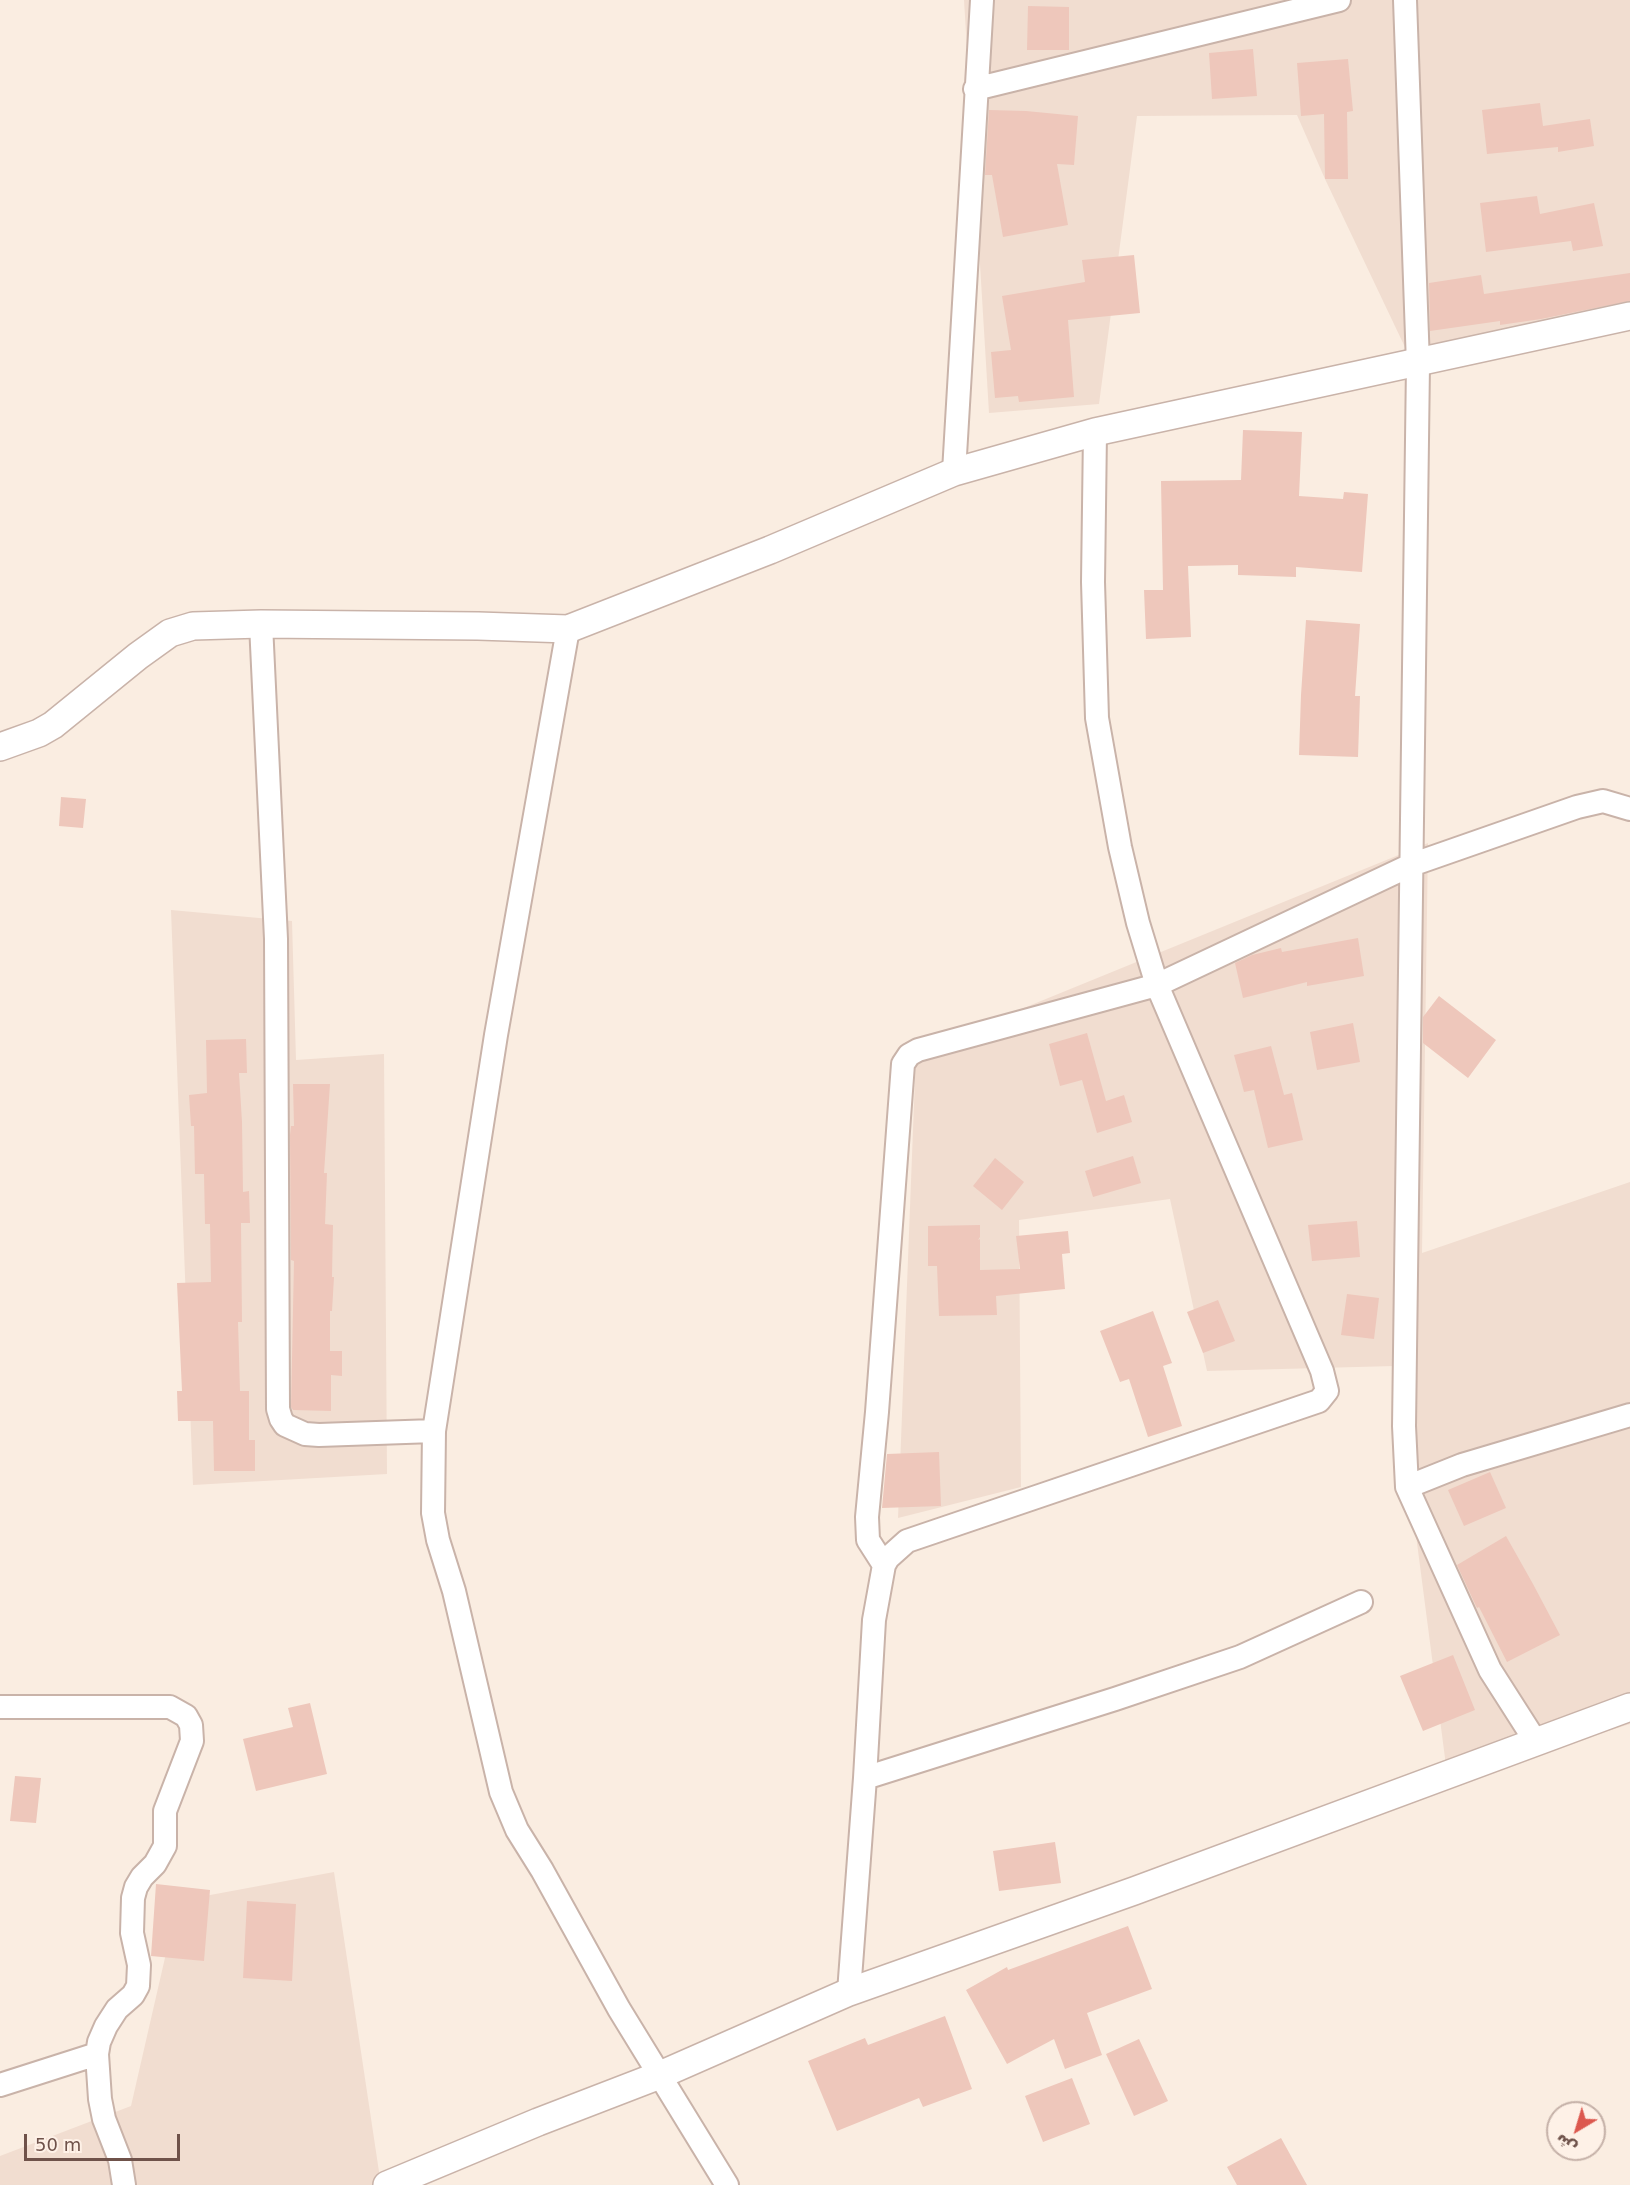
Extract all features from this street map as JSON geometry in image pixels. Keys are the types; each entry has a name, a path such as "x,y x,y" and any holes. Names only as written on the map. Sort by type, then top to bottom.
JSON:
{"street":[{"path":"954,472 982,0"},
{"path":"975,89 1339,0"},
{"path":"1405,0 1418,364 1404,1426 1407,1487 1490,1670 1536,1742"},
{"path":"0,747 39,733 53,725 170,633 193,626 261,624 568,629 770,550 954,472 1095,432 1278,391 1418,364 1630,316"},
{"path":"849,1992 874,1620 884,1565 892,1553 907,1541 1319,1401 1327,1391 1318,1359 1157,985 1138,923 1120,847 1097,718 1093,582 1095,432"},
{"path":"261,624 276,939 278,1409 285,1425 305,1434 434,1431"},
{"path":"568,629 496,1035 434,1431 433,1520 454,1591 501,1792 517,1830 542,1870 619,2008 727,2185"},
{"path":"884,1565 868,1540 867,1517 903,1064 909,1055 918,1050 1157,985 1411,866 1577,807 1603,801 1630,809"},
{"path":"1407,1487 1462,1465 1630,1415"},
{"path":"865,1778 1240,1657 1361,1602"},
{"path":"0,1707 170,1707 186,1716 191,1725 192,1741 165,1811 165,1846 155,1864 142,1877 133,1898 132,1933 139,1965 138,1986 133,1995 117,2009 106,2026 97,2054 104,2119 120,2160 124,2185"},
{"path":"387,2185 660,2074 849,1992 1134,1891 1630,1707"},
{"path":"0,2085 97,2054"}],"shaded area":[{"path":"964,0 1630,0 1630,318 1413,364 1297,115 1137,116 1099,404 989,413"},
{"path":"1428,843 1422,1253 1630,1182 1630,1724 1448,1781 1394,1366 1207,1371 1170,1199 1019,1220 1021,1487 898,1518 916,1052"},
{"path":"171,910 292,921 296,1060 384,1054 387,1474 193,1485"},
{"path":"334,1872 381,2185 0,2185 0,2156 131,2106 178,1901"}],"building":[{"path":"1028,6 1069,7 1069,50 1027,50"},
{"path":"1253,49 1257,96 1212,99 1209,53"},
{"path":"1348,59 1353,111 1347,112 1348,179 1325,179 1324,114 1301,116 1297,63"},
{"path":"1540,103 1543,126 1590,119 1594,146 1558,152 1558,147 1487,154 1482,110"},
{"path":"989,110 1078,116 1074,165 1057,164 1068,225 1003,237 992,175 985,175"},
{"path":"1537,196 1540,214 1594,203 1603,246 1573,251 1571,241 1486,252 1480,203"},
{"path":"1134,255 1140,313 1068,320 1074,397 1019,402 1018,396 995,398 991,352 1011,350 1002,296 1085,282 1082,260"},
{"path":"1630,273 1630,301 1541,319 1500,325 1500,321 1430,331 1429,283 1481,275 1484,294"},
{"path":"1243,430 1302,432 1299,496 1343,499 1344,492 1368,494 1362,572 1296,567 1296,577 1238,575 1238,565 1188,566 1191,637 1146,639 1144,590 1163,590 1161,481 1241,480"},
{"path":"1306,620 1360,624 1355,696 1360,696 1358,757 1299,755"},
{"path":"61,797 86,799 83,828 59,826"},
{"path":"1358,938 1364,976 1307,986 1307,982 1243,998 1235,963 1252,955 1281,948 1282,952"},
{"path":"1439,996 1496,1040 1468,1078 1423,1043 1423,1017"},
{"path":"1353,1023 1360,1062 1317,1070 1310,1032"},
{"path":"1087,1033 1106,1101 1124,1095 1132,1122 1097,1133 1082,1080 1060,1086 1049,1044"},
{"path":"246,1039 247,1073 239,1073 243,1192 249,1191 250,1223 241,1223 242,1322 238,1322 240,1391 249,1391 249,1440 255,1440 255,1471 214,1471 213,1421 178,1421 177,1391 182,1391 177,1283 211,1282 210,1224 205,1224 204,1174 195,1174 194,1126 191,1126 189,1095 207,1093 206,1040"},
{"path":"1271,1046 1284,1095 1292,1093 1303,1140 1268,1148 1254,1090 1244,1092 1234,1055"},
{"path":"293,1084 330,1084 324,1173 327,1173 325,1224 333,1225 332,1277 334,1277 332,1311 330,1311 330,1351 342,1351 342,1376 331,1375 331,1411 293,1410 291,1407 294,1261 291,1260 290,1135 291,1126 294,1126"},
{"path":"1133,1156 1141,1183 1093,1197 1085,1171"},
{"path":"995,1158 1024,1182 1002,1210 973,1186"},
{"path":"1357,1221 1360,1257 1312,1261 1308,1225"},
{"path":"980,1225 978,1240 980,1239 980,1270 1020,1269 1016,1236 1068,1231 1070,1253 1062,1254 1065,1289 996,1296 997,1315 939,1316 937,1266 928,1266 928,1226"},
{"path":"1347,1294 1379,1298 1374,1339 1341,1335"},
{"path":"1218,1300 1235,1341 1203,1353 1187,1312"},
{"path":"1153,1311 1172,1363 1163,1366 1182,1426 1148,1437 1129,1379 1120,1382 1100,1331"},
{"path":"939,1452 941,1506 882,1508 887,1454"},
{"path":"1490,1472 1506,1508 1464,1526 1448,1490"},
{"path":"1506,1536 1560,1635 1507,1662 1479,1607 1477,1608 1457,1565"},
{"path":"1453,1655 1475,1710 1423,1731 1400,1676"},
{"path":"310,1703 327,1774 256,1791 243,1739 293,1727 288,1708"},
{"path":"15,1776 41,1778 36,1823 10,1821"},
{"path":"1055,1842 1061,1883 999,1891 993,1851"},
{"path":"156,1884 210,1890 204,1961 151,1956"},
{"path":"247,1901 296,1904 292,1981 243,1978"},
{"path":"1128,1926 1152,1989 1087,2013 1102,2055 1065,2069 1054,2039 1007,2064 966,1990 1007,1967 1008,1970"},
{"path":"945,2016 972,2089 923,2107 919,2098 837,2131 808,2061 865,2038 868,2045"},
{"path":"1139,2039 1168,2101 1134,2116 1106,2054"},
{"path":"1072,2078 1090,2124 1043,2142 1025,2096"},
{"path":"1281,2138 1307,2185 1237,2185 1227,2167"}]}
